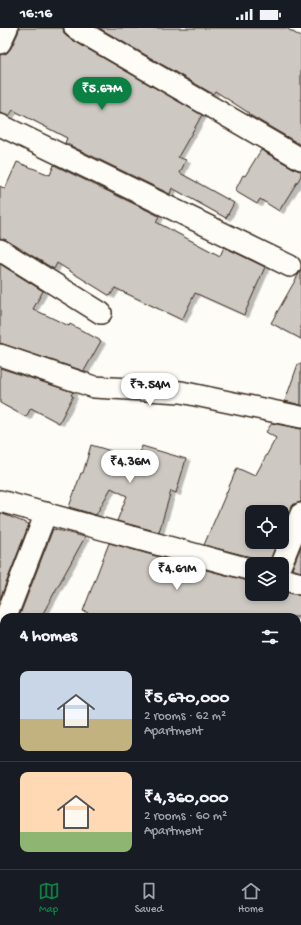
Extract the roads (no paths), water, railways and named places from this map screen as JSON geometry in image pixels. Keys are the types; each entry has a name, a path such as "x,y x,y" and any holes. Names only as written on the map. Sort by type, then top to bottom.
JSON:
{"street":[{"path":"0,43 7,28"},
{"path":"75,28 301,159"},
{"path":"0,125 290,266"},
{"path":"0,250 101,313"},
{"path":"0,355 94,387 181,392 301,417"},
{"path":"0,501 245,568"},
{"path":"8,613 46,513"},
{"path":"284,557 301,514"},
{"path":"289,581 301,584"}]}
